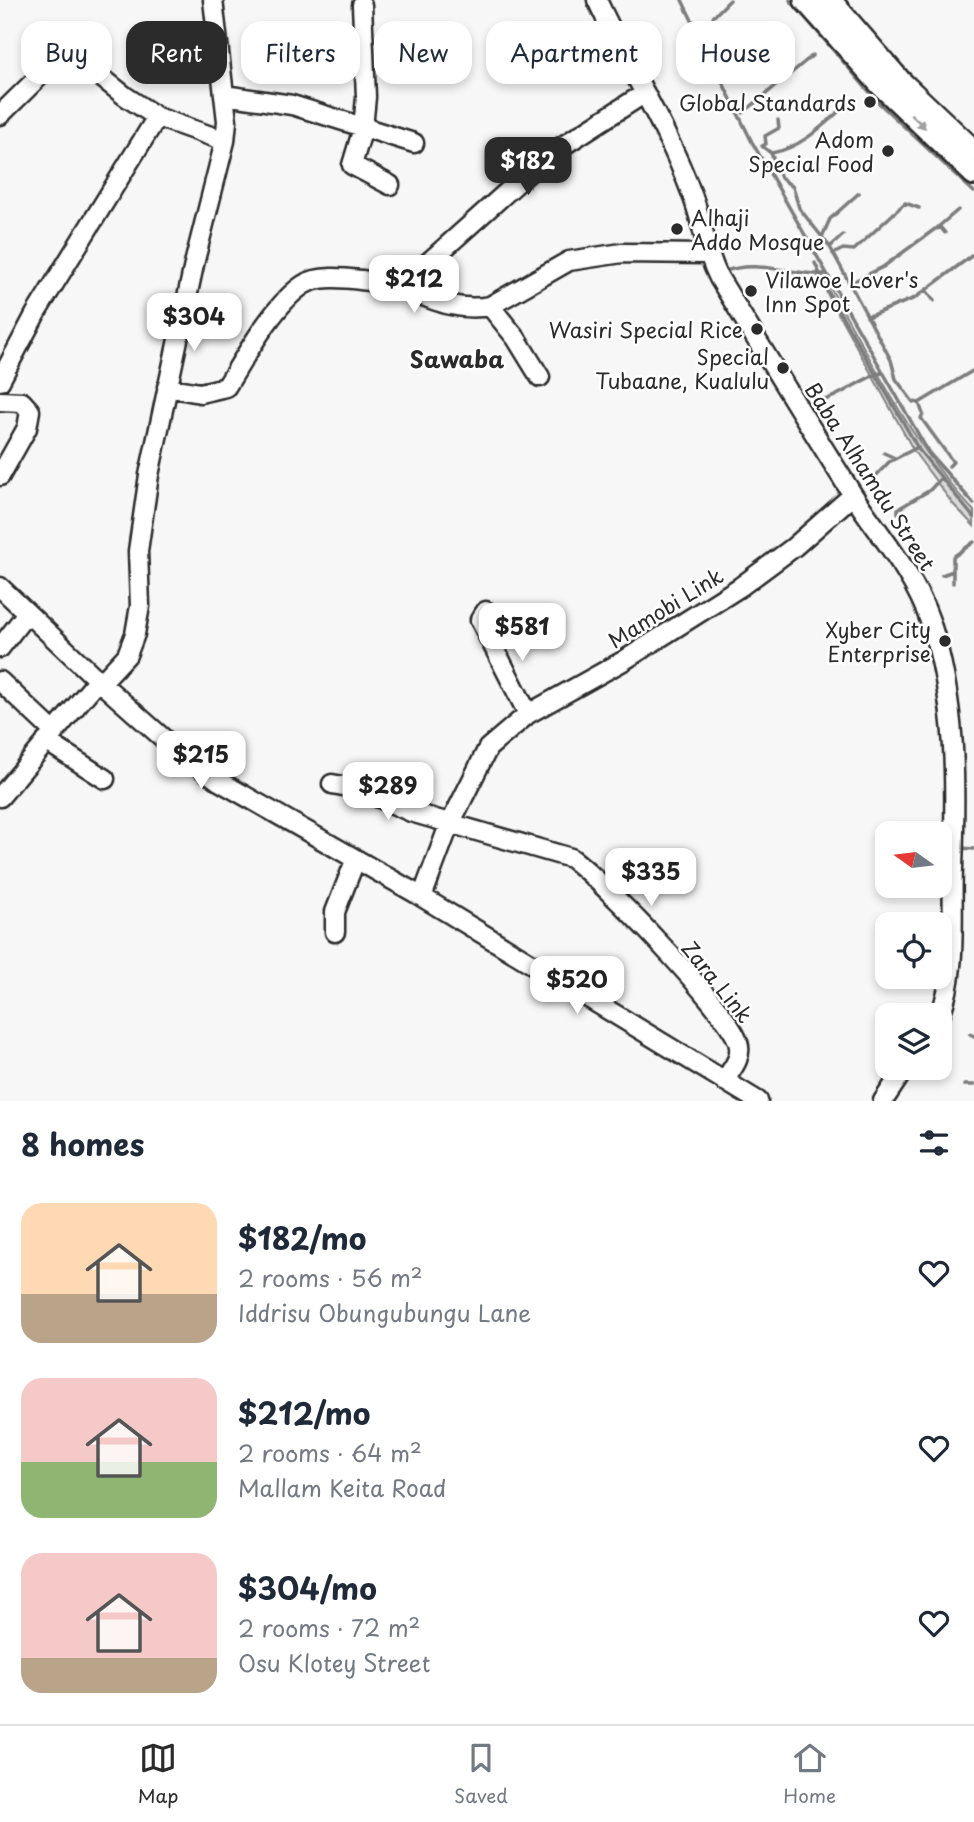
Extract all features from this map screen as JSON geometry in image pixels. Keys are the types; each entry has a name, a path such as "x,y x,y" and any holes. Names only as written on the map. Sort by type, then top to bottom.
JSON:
{"main road":[{"path":"804,0 881,85 974,174"},
{"path":"830,0 901,82 971,141"}],"street":[{"path":"0,797 99,681 127,655 135,634 140,606 138,551 149,475 225,141 224,94 213,0"},
{"name":"Baba Alhamdu Street","path":"597,0 692,192 707,254 853,495 914,584 929,619 946,679 952,727 956,822 952,953 945,1003"},
{"path":"362,5 366,97 363,128 352,165 390,185"},
{"path":"0,115 63,53 81,58 125,96 157,117 225,141"},
{"path":"401,287 547,156 645,93"},
{"path":"224,94 292,105 414,143"},
{"path":"0,381 36,313 157,117"},
{"path":"167,387 200,393 226,387 283,305 305,283 340,277 401,287 449,306 490,306 569,261 622,253 707,254"},
{"path":"490,306 516,338 540,377"},
{"path":"0,401 23,402 30,411 27,428 0,476"},
{"name":"Mamobi Link","path":"422,897 452,822 488,748 528,714 623,661 740,587 794,547 853,495"},
{"path":"0,587 173,747 219,781 422,897 758,1101"},
{"path":"486,611 480,621 528,714"},
{"path":"0,648 27,613"},
{"path":"0,681 50,736 105,779"},
{"name":"Zara Link","path":"332,784 359,789 411,812 571,858 586,868 732,1027 739,1045 738,1059 724,1081"},
{"path":"335,932 335,912 355,861"},
{"path":"883,1101 897,1080"}],"shaded area":[{"path":"818,277 824,277 911,429 951,485 974,511 974,526 953,504 915,453"}],"waterway":[{"path":"682,0 752,142 929,453 974,504"},
{"path":"713,17 730,0"},
{"path":"790,0 880,104 974,192"},
{"path":"844,0 850,7"},
{"path":"743,113 813,55"},
{"path":"894,58 920,85"},
{"path":"772,153 806,139 853,99"},
{"path":"778,120 779,128 765,136 766,144 762,146 771,153 781,178 793,187 799,208 830,247 891,360 896,379 913,402 919,403 923,414 921,418 953,462 949,466"},
{"path":"822,237 830,219 859,193"},
{"path":"833,254 843,249 854,250 905,203 919,208"},
{"path":"938,227 958,210"},
{"path":"850,286 850,283 883,267 935,229 941,228 945,233"},
{"path":"830,247 843,235"},
{"path":"867,317 915,298 974,254"},
{"path":"815,263 826,288 919,450 974,518"},
{"path":"723,272 736,268 761,267 827,274"},
{"path":"926,290 934,301"},
{"path":"919,403 974,370"},
{"path":"817,402 883,372"},
{"path":"869,483 889,462 918,447"},
{"path":"884,453 895,458"},
{"path":"898,513 898,509 930,490 940,479"},
{"path":"953,583 953,557 974,542"},
{"path":"942,575 953,571"},
{"path":"961,848 974,849"},
{"path":"970,1034 974,1036"},
{"path":"964,1085 974,1085"}],"place":[{"name":"Global Standards","path":"870,102"},
{"name":"Adom Special Food","path":"888,151"},
{"name":"Alhaji Addo Mosque","path":"677,229"},
{"name":"Vilawoe Lover's Inn Spot","path":"751,291"},
{"name":"Wasiri Special Rice","path":"757,329"},
{"name":"Special Tubaane, Kualulu","path":"783,368"},
{"name":"Xyber City Enterprise","path":"945,641"}],"district":[{"name":"Sawaba","path":"457,358"}]}
